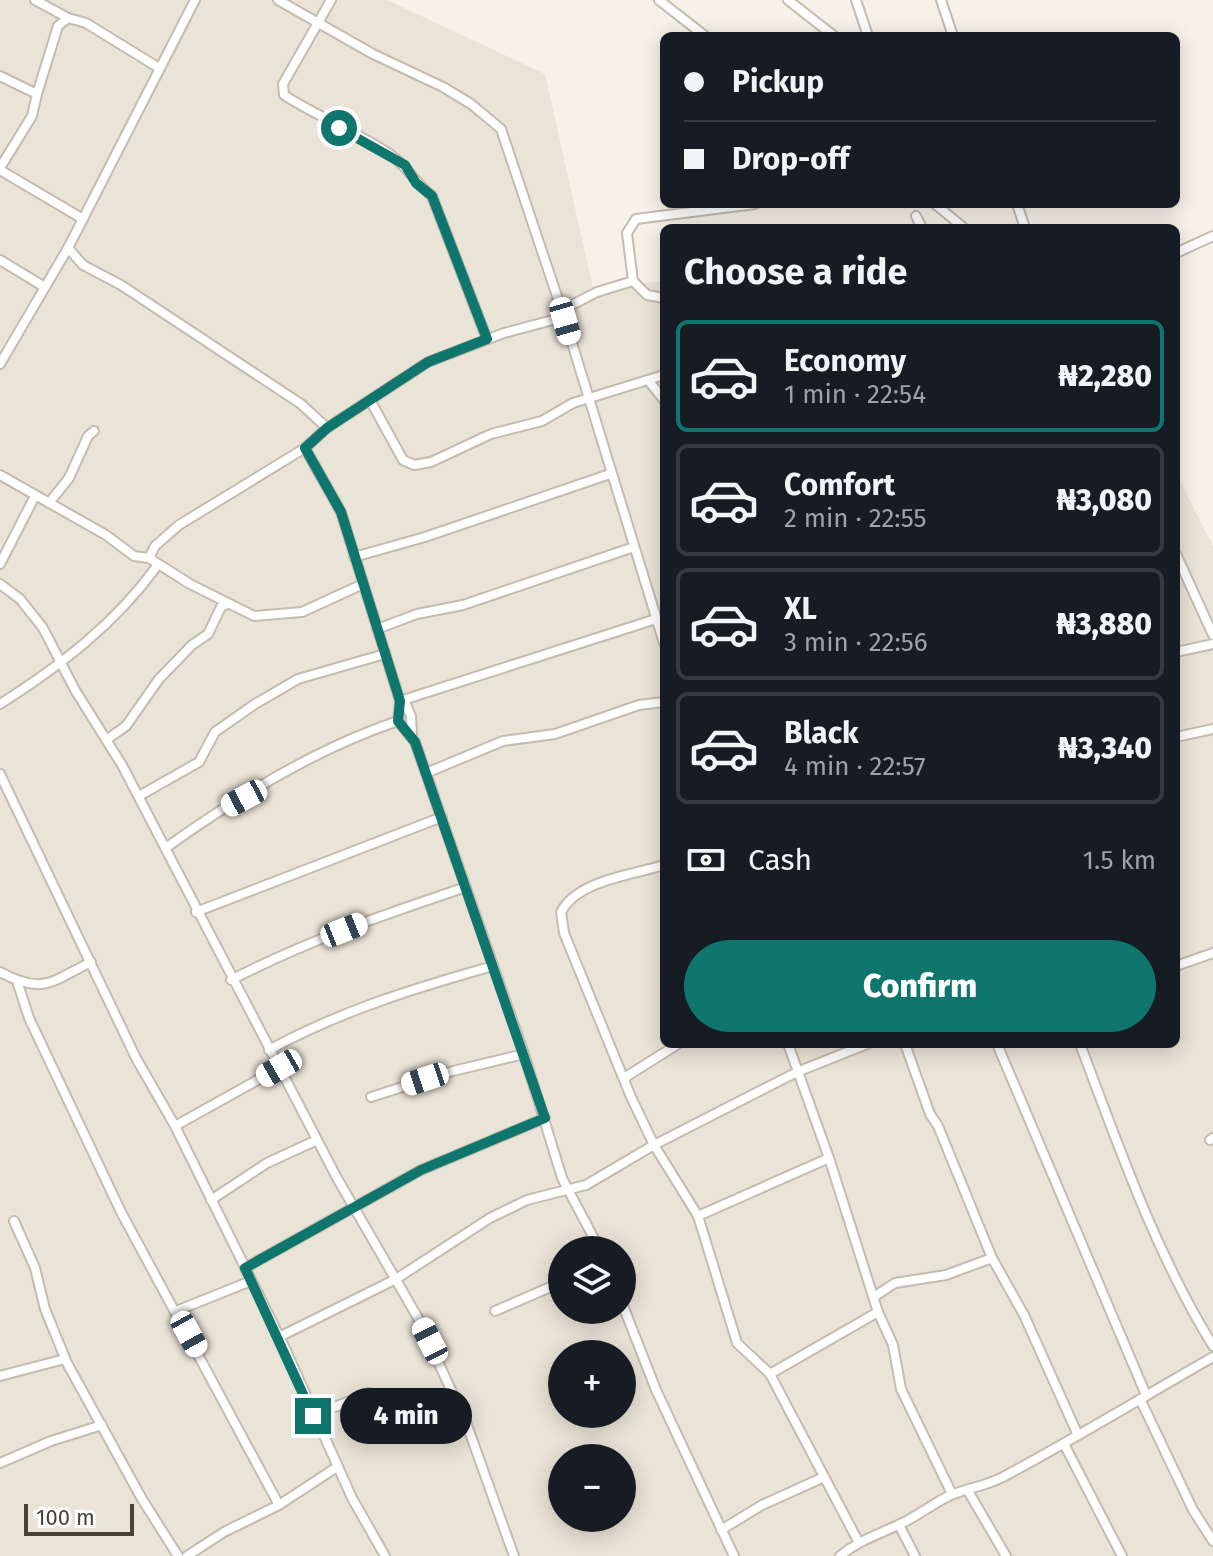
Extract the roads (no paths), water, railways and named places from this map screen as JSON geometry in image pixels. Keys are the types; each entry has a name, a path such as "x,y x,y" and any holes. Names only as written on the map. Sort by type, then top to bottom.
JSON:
{"street":[{"path":"35,0 68,18 86,23 159,68"},
{"path":"0,364 68,248 195,0"},
{"path":"278,0 443,87 471,104 501,129 507,139 563,313 660,631"},
{"path":"331,0 283,84 284,95 386,152 405,165 416,183 432,196 487,339"},
{"path":"659,0 700,32"},
{"path":"788,0 829,32"},
{"path":"856,0 867,32"},
{"path":"941,0 952,32"},
{"path":"68,18 58,26 32,116 0,169 83,219"},
{"path":"0,76 37,94"},
{"path":"660,297 647,295 633,281 627,233 636,219 723,208"},
{"path":"940,208 959,224"},
{"path":"916,216 920,224"},
{"path":"1180,251 1213,236"},
{"path":"68,248 83,265 121,285 301,404 327,428"},
{"path":"0,260 43,286"},
{"path":"149,558 150,551 179,525 305,448 327,428 428,362 563,313 597,292 633,281"},
{"path":"370,400 403,460 414,465 431,462 491,434 535,423 573,403 660,376"},
{"path":"648,380 660,395"},
{"path":"49,503 69,478 88,436 94,431"},
{"path":"305,448 341,512 385,654 402,701 411,716 412,738"},
{"path":"354,557 445,531 610,474"},
{"path":"0,475 34,498 49,503 106,535 134,556 149,558 157,566 254,616 290,615 363,584"},
{"path":"0,564 34,498"},
{"path":"377,629 417,614 463,605 634,547"},
{"path":"0,704 62,664 125,605 157,566"},
{"path":"1180,575 1213,635"},
{"path":"0,584 36,618 139,796 231,980 442,1364 514,1556"},
{"path":"106,740 126,726 159,679 192,645 208,634 221,607 227,604"},
{"path":"654,607 660,605"},
{"path":"402,701 656,619"},
{"path":"1180,651 1213,644"},
{"path":"139,796 199,762 215,732 298,679 385,654"},
{"path":"398,721 402,701"},
{"path":"426,773 503,741 555,734 639,705 660,702"},
{"path":"398,721 412,738 426,773 568,1188 593,1236"},
{"path":"167,847 220,810 293,770 360,735 398,721"},
{"path":"1180,736 1213,729"},
{"path":"0,774 136,1058 175,1126 279,1337 337,1467 385,1556"},
{"path":"196,912 442,817"},
{"path":"660,866 589,887 574,896 561,912 564,933 654,1145 698,1216 737,1343 770,1374 822,1478 858,1541"},
{"path":"231,980 275,957 466,887"},
{"path":"1180,965 1213,953"},
{"path":"0,972 17,981 40,985 91,962"},
{"path":"269,1050 313,1026 367,1004 493,966"},
{"path":"17,981 29,1018 121,1212 279,1505"},
{"path":"624,1078 672,1048"},
{"path":"789,1048 829,1158 878,1312 893,1345 901,1389 952,1494"},
{"path":"279,1337 396,1279 490,1218 527,1200 586,1185 654,1145 797,1072 857,1048"},
{"path":"906,1048 930,1114 938,1126 992,1258 1024,1315 1077,1433"},
{"path":"999,1048 1144,1398 1193,1510 1213,1541"},
{"path":"1082,1048 1150,1226 1187,1303 1213,1346"},
{"path":"371,1097 453,1071 524,1054"},
{"path":"175,1126 279,1068"},
{"path":"245,1268 421,1170 545,1118"},
{"path":"211,1200 267,1163 317,1140"},
{"path":"698,1216 829,1158"},
{"path":"14,1221 35,1268 45,1309 65,1359 142,1499 178,1556"},
{"path":"875,1296 895,1283 946,1275 992,1258"},
{"path":"176,1311 251,1281"},
{"path":"495,1311 548,1288"},
{"path":"770,1374 878,1312"},
{"path":"630,1324 656,1390 734,1556"},
{"path":"840,1556 858,1541 899,1525 952,1494 968,1491 1064,1444 1077,1433 1213,1357"},
{"path":"0,1376 65,1359"},
{"path":"313,1416 369,1393"},
{"path":"0,1463 51,1441 102,1425"},
{"path":"1064,1444 1122,1556"},
{"path":"187,1556 224,1532 279,1505 337,1467"},
{"path":"721,1530 762,1505 822,1478"},
{"path":"968,1491 1006,1556"},
{"path":"899,1525 915,1556"}]}
